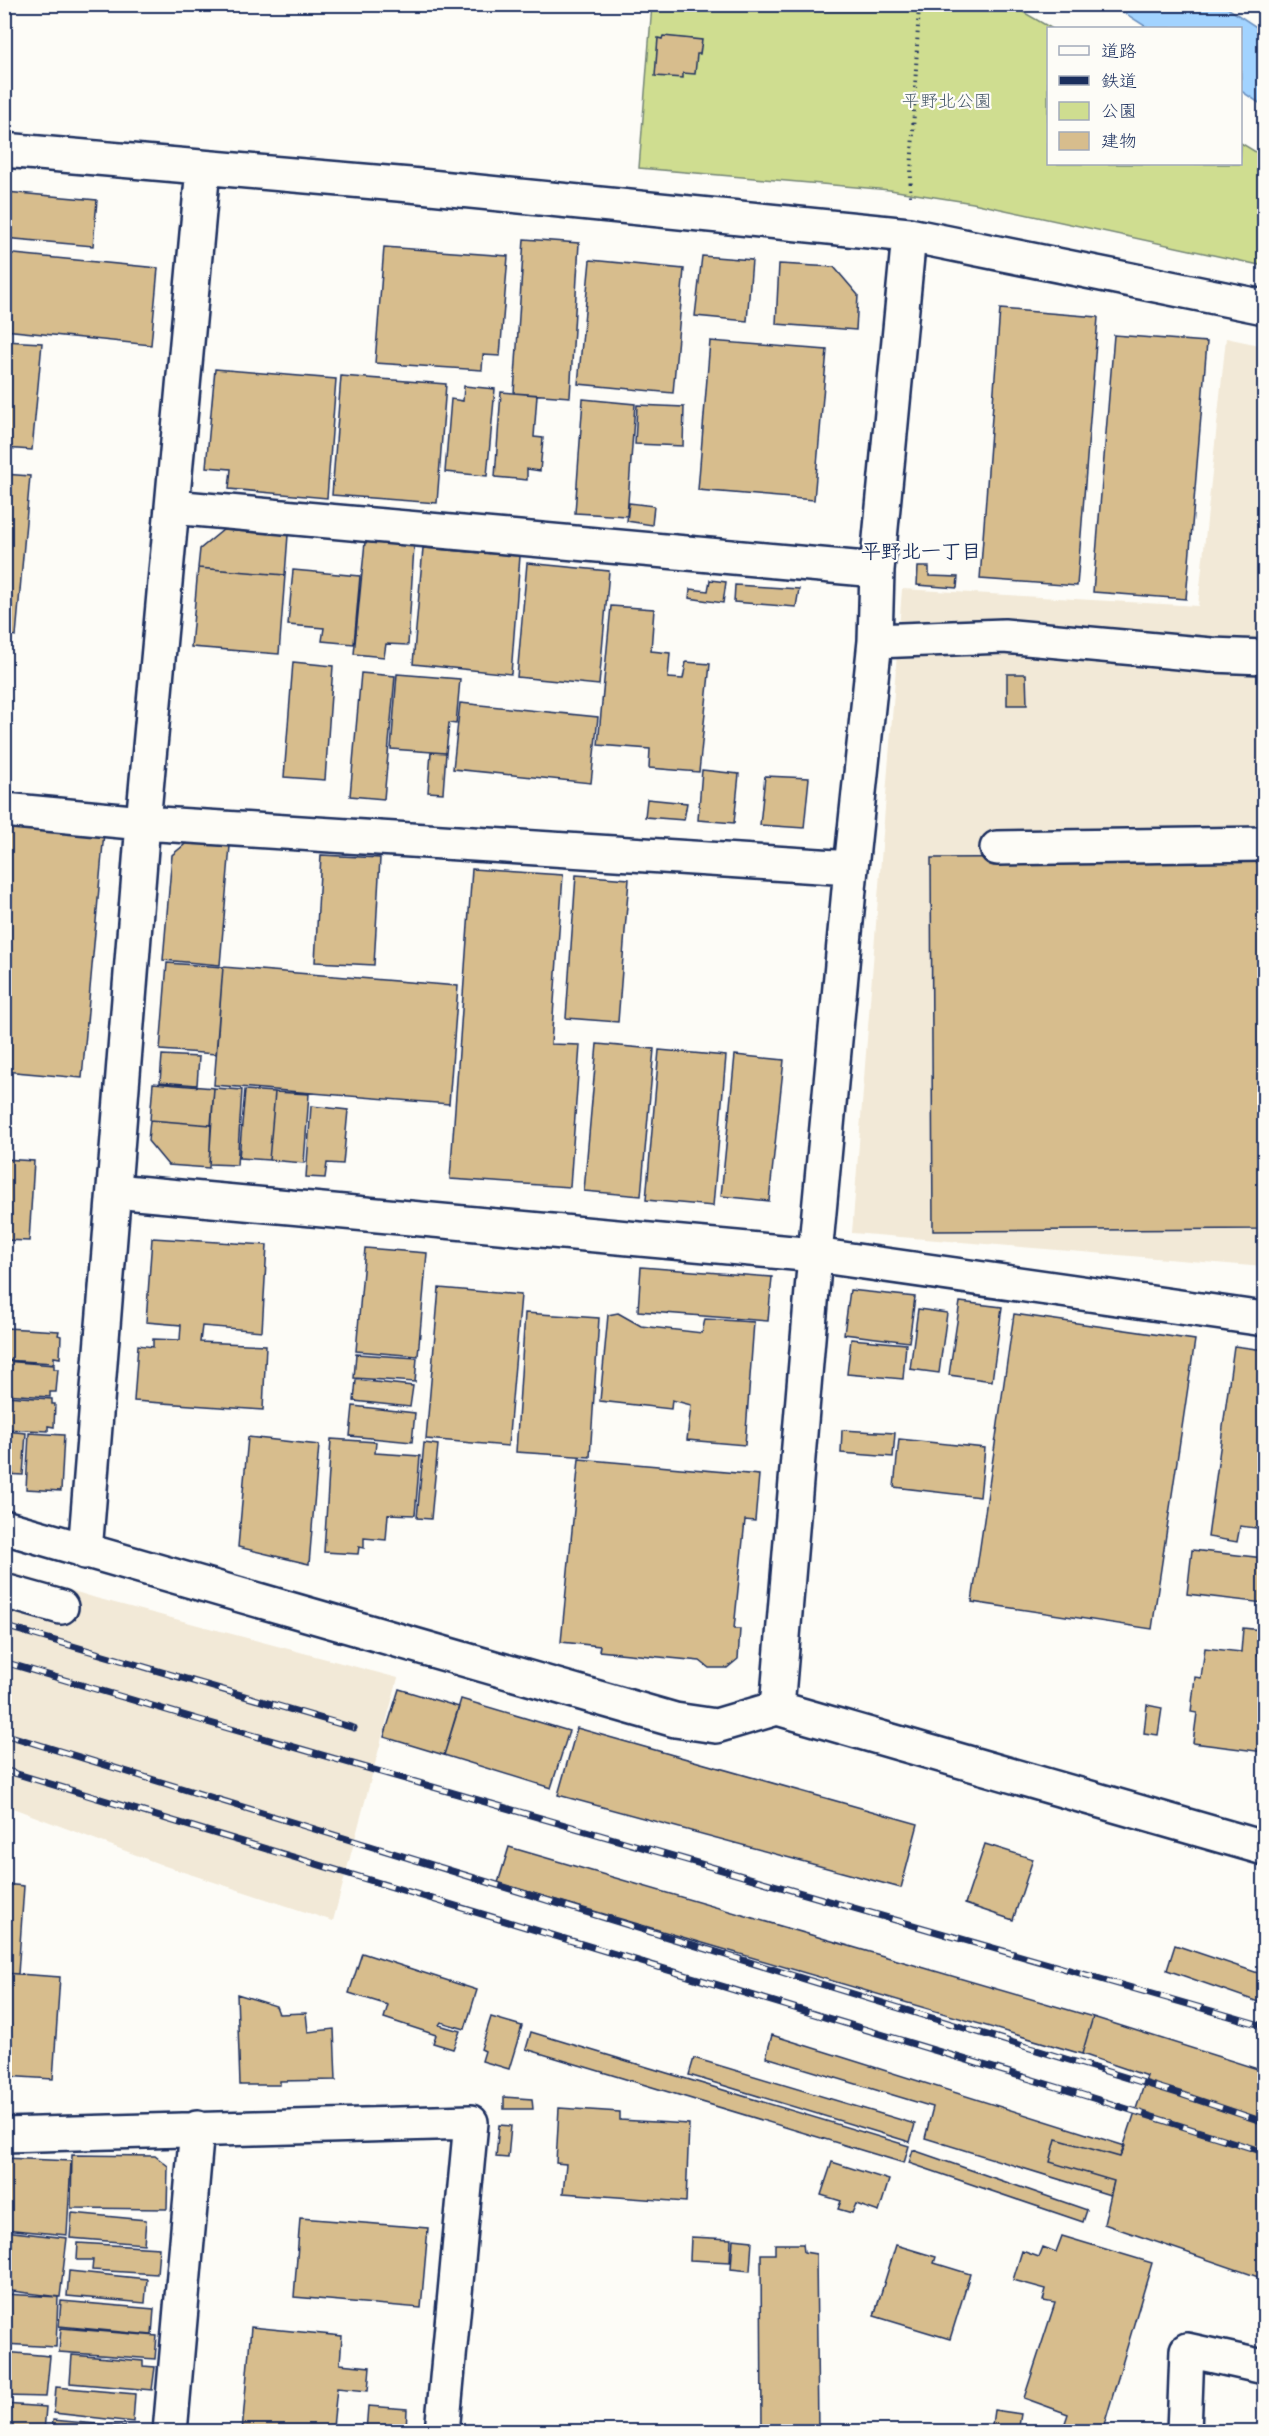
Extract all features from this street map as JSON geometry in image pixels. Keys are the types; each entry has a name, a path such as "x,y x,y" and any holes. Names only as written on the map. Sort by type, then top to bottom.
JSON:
{"street":[{"path":"4,150 434,187 909,236 1264,307"},
{"path":"85,1552 143,823 203,168"},
{"path":"777,1708 815,1255 851,868 875,641 877,570 909,236"},
{"path":"172,507 877,570"},
{"path":"875,641 1004,636 1211,655 1264,657"},
{"path":"4,810 143,823 851,868"},
{"path":"997,848 1264,844"},
{"path":"114,1191 815,1255 1264,1319"},
{"path":"4,1527 675,1720 716,1726 777,1708 1264,1848"},
{"path":"4,1591 61,1607"},
{"path":"4,2135 471,2122 442,2432"},
{"path":"170,2432 197,2128"},
{"path":"1184,2432 1187,2350 1264,2367"}],"path":[{"path":"909,236 920,4"}],"shaded area":[{"path":"1226,338 1264,346 1264,1267 852,1233 902,589 1198,606"},
{"path":"4,1570 96,1598 398,1678 333,1921 165,1866 5,1805"}],"green space":[{"name":"平野北公園","path":"652,5 1011,5 1049,27 1047,27 1047,165 1242,165 1242,144 1264,157 1264,266 973,203 890,190 639,168"}],"water":[{"path":"1112,5 1223,5 1264,32 1264,106 1242,92 1242,27 1146,27"}],"building":[{"path":"663,36 702,40 700,54 697,54 695,74 683,73 683,78 655,76 658,38 662,39"},
{"path":"6,192 97,200 93,246 4,238"},
{"path":"524,239 579,243 570,397 514,393"},
{"path":"384,247 508,256 500,356 483,355 482,370 375,363"},
{"path":"4,253 158,268 151,345 4,330"},
{"path":"702,256 752,260 747,321 695,316"},
{"path":"590,260 684,269 673,393 578,384"},
{"path":"779,264 834,267 858,295 856,330 776,324"},
{"path":"1000,309 1098,317 1077,586 980,579"},
{"path":"1114,335 1207,342 1186,599 1093,592"},
{"path":"4,341 42,343 32,450 4,448"},
{"path":"710,341 827,350 814,500 698,490"},
{"path":"215,369 336,379 327,498 229,489 231,469 206,467"},
{"path":"341,376 446,384 437,503 332,495"},
{"path":"464,386 495,389 487,476 445,472 451,399 463,401"},
{"path":"501,392 537,395 534,437 543,438 540,471 527,469 527,480 495,477"},
{"path":"583,399 635,404 627,516 575,513"},
{"path":"637,405 684,407 683,446 635,444"},
{"path":"4,474 30,476 16,636 4,634"},
{"path":"629,503 654,506 652,525 627,521"},
{"path":"223,530 288,535 285,575 198,568 200,549"},
{"path":"365,542 414,546 408,645 386,644 384,657 354,654"},
{"path":"423,548 520,556 511,674 413,664"},
{"path":"527,563 609,571 599,685 517,677"},
{"path":"918,567 929,567 929,576 958,577 957,588 917,585"},
{"path":"198,568 285,575 279,654 191,647"},
{"path":"293,570 360,576 354,644 322,641 324,628 288,625"},
{"path":"710,580 726,582 723,603 689,598 690,589 708,591"},
{"path":"735,585 799,589 796,607 734,602"},
{"path":"611,606 654,609 651,651 670,653 668,678 683,679 686,662 710,664 699,772 649,768 650,749 598,745"},
{"path":"293,662 333,666 325,780 284,777"},
{"path":"361,673 395,676 384,799 350,796"},
{"path":"397,674 460,679 456,724 449,723 446,753 391,749"},
{"path":"1007,674 1026,674 1027,705 1007,705"},
{"path":"460,703 598,717 591,783 453,769"},
{"path":"431,752 446,753 443,793 428,792"},
{"path":"702,770 739,774 734,823 698,820"},
{"path":"765,776 809,778 804,828 760,825"},
{"path":"647,799 687,803 684,820 645,817"},
{"path":"4,824 104,832 82,1078 4,1071"},
{"path":"189,841 230,846 220,965 163,960 172,855"},
{"path":"321,855 380,858 374,965 315,962"},
{"path":"1264,856 1264,1229 933,1231 931,858"},
{"path":"472,869 563,875 551,1044 580,1045 570,1187 450,1179"},
{"path":"576,875 629,879 618,1022 566,1018"},
{"path":"167,963 223,967 216,1054 160,1050"},
{"path":"223,967 458,986 449,1104 214,1085"},
{"path":"597,1044 654,1049 641,1196 584,1191"},
{"path":"659,1050 726,1056 713,1206 646,1200"},
{"path":"162,1055 199,1057 197,1085 160,1082"},
{"path":"735,1055 784,1060 769,1201 721,1196"},
{"path":"153,1083 214,1088 211,1125 150,1120"},
{"path":"214,1088 242,1090 237,1165 209,1164"},
{"path":"245,1090 275,1092 269,1160 239,1158"},
{"path":"275,1092 309,1094 304,1163 269,1160"},
{"path":"311,1106 348,1110 343,1164 327,1163 325,1178 306,1177"},
{"path":"150,1120 211,1125 209,1168 168,1165 148,1141"},
{"path":"4,1159 34,1161 29,1241 4,1240"},
{"path":"152,1238 267,1245 262,1331 202,1326 200,1342 266,1345 263,1410 134,1401 138,1345 153,1347 153,1339 180,1340 181,1325 146,1322"},
{"path":"365,1248 427,1253 418,1356 356,1351"},
{"path":"641,1267 772,1277 768,1321 638,1311"},
{"path":"439,1288 521,1295 508,1446 426,1439"},
{"path":"850,1290 915,1297 909,1342 844,1334"},
{"path":"960,1302 1002,1307 992,1381 949,1375"},
{"path":"918,1309 947,1313 939,1373 910,1369"},
{"path":"525,1313 599,1318 590,1457 516,1452"},
{"path":"618,1313 641,1326 702,1333 705,1319 754,1322 745,1445 687,1440 691,1405 672,1400 671,1409 600,1401 608,1315"},
{"path":"1014,1314 1195,1340 1152,1629 972,1602"},
{"path":"6,1328 59,1331 58,1335 61,1336 60,1358 54,1357 54,1363 4,1360"},
{"path":"851,1339 906,1344 903,1379 847,1374"},
{"path":"1234,1346 1264,1350 1264,1529 1240,1526 1237,1542 1208,1537"},
{"path":"356,1354 417,1358 415,1382 354,1378"},
{"path":"4,1361 54,1365 54,1369 58,1369 56,1392 50,1392 50,1397 4,1394"},
{"path":"356,1380 413,1386 410,1407 354,1401"},
{"path":"4,1396 52,1399 52,1404 55,1404 54,1427 48,1426 48,1431 4,1429"},
{"path":"353,1406 415,1413 412,1442 350,1436"},
{"path":"842,1430 895,1433 893,1457 841,1453"},
{"path":"4,1431 26,1433 23,1475 4,1474"},
{"path":"29,1433 64,1435 61,1491 26,1489"},
{"path":"248,1437 319,1445 309,1564 238,1547"},
{"path":"331,1439 376,1442 375,1453 420,1456 415,1515 388,1514 386,1540 364,1538 364,1548 359,1547 358,1554 324,1552"},
{"path":"899,1439 985,1448 980,1497 894,1487"},
{"path":"424,1443 438,1445 431,1519 417,1518"},
{"path":"579,1459 759,1475 755,1521 745,1520 734,1629 740,1629 738,1659 727,1668 709,1668 700,1661 599,1651 600,1646 561,1642"},
{"path":"1192,1550 1264,1558 1264,1603 1187,1594"},
{"path":"1243,1628 1261,1630 1258,1655 1264,1655 1264,1752 1193,1743 1197,1713 1191,1712 1195,1677 1201,1678 1205,1648 1241,1652"},
{"path":"399,1689 459,1707 444,1755 384,1737"},
{"path":"461,1699 569,1731 551,1788 444,1755"},
{"path":"1147,1705 1162,1708 1158,1735 1144,1733"},
{"path":"577,1728 918,1824 901,1888 558,1795"},
{"path":"985,1844 1033,1859 1013,1920 965,1904"},
{"path":"509,1847 1093,2017 1082,2054 498,1883"},
{"path":"4,1884 24,1886 18,1974 4,1973"},
{"path":"1175,1945 1264,1975 1264,2004 1167,1970"},
{"path":"362,1953 477,1990 465,2029 441,2022 439,2025 460,2031 453,2049 433,2043 436,2035 384,2018 388,2005 349,1993"},
{"path":"4,1973 60,1977 53,2079 4,2076"},
{"path":"237,1994 276,2006 279,2014 306,2013 308,2032 334,2029 336,2080 280,2081 280,2085 240,2085"},
{"path":"491,2017 522,2026 509,2069 482,2061 485,2051 481,2049"},
{"path":"1093,2017 1264,2071 1264,2279 1104,2224 1114,2181 1050,2162 1056,2139 1120,2157 1147,2076 1082,2054"},
{"path":"531,2032 909,2146 904,2163 526,2049"},
{"path":"772,2035 1125,2146 1120,2157 1056,2139 1050,2162 1114,2181 1110,2195 925,2138 933,2107 766,2057"},
{"path":"694,2058 915,2124 910,2142 689,2075"},
{"path":"504,2097 532,2099 533,2109 504,2109"},
{"path":"559,2108 620,2112 620,2120 689,2124 686,2202 563,2193 566,2164 556,2163"},
{"path":"499,2125 511,2126 508,2158 496,2157"},
{"path":"913,2150 1087,2210 1083,2222 909,2163"},
{"path":"72,2155 155,2156 168,2166 167,2209 71,2208"},
{"path":"4,2158 71,2161 67,2235 4,2229"},
{"path":"832,2162 889,2180 879,2212 856,2204 852,2213 838,2209 841,2201 821,2195"},
{"path":"72,2213 146,2220 144,2244 70,2238"},
{"path":"300,2218 428,2228 421,2308 294,2297"},
{"path":"4,2231 67,2238 60,2297 4,2290"},
{"path":"1062,2236 1152,2263 1102,2432 1062,2432 1068,2414 1024,2398 1055,2303 1043,2301 1046,2289 1013,2280 1022,2251 1039,2257 1043,2247 1056,2252"},
{"path":"691,2237 731,2239 730,2262 690,2260"},
{"path":"733,2239 752,2241 750,2271 731,2269"},
{"path":"78,2243 159,2248 157,2274 92,2270 93,2260 77,2260"},
{"path":"775,2244 803,2244 804,2252 816,2254 818,2432 762,2432 761,2254 775,2254"},
{"path":"896,2245 936,2257 934,2263 970,2274 950,2339 874,2316"},
{"path":"69,2271 147,2279 145,2303 67,2296"},
{"path":"4,2294 58,2297 56,2347 4,2344"},
{"path":"61,2301 154,2309 152,2335 59,2326"},
{"path":"251,2327 342,2336 340,2364 370,2367 368,2391 337,2388 333,2427 364,2429 364,2432 242,2432"},
{"path":"61,2328 157,2336 155,2359 59,2352"},
{"path":"4,2352 50,2356 46,2397 4,2396"},
{"path":"72,2355 143,2361 143,2366 155,2367 152,2390 70,2383"},
{"path":"56,2387 135,2394 133,2422 54,2413"},
{"path":"4,2404 46,2407 44,2432 4,2432"},
{"path":"368,2406 407,2409 406,2432 366,2432"},
{"path":"994,2410 1021,2414 1018,2432 991,2432"},
{"path":"53,2420 149,2429 148,2432 52,2432"}],"railway":[{"path":"4,1626 354,1728"},
{"path":"4,1662 1264,2026"},
{"path":"4,1734 1177,2093 1264,2122"},
{"path":"4,1770 1083,2095 1264,2152"}],"district":[{"name":"平野北一丁目","path":"921,551"}]}
